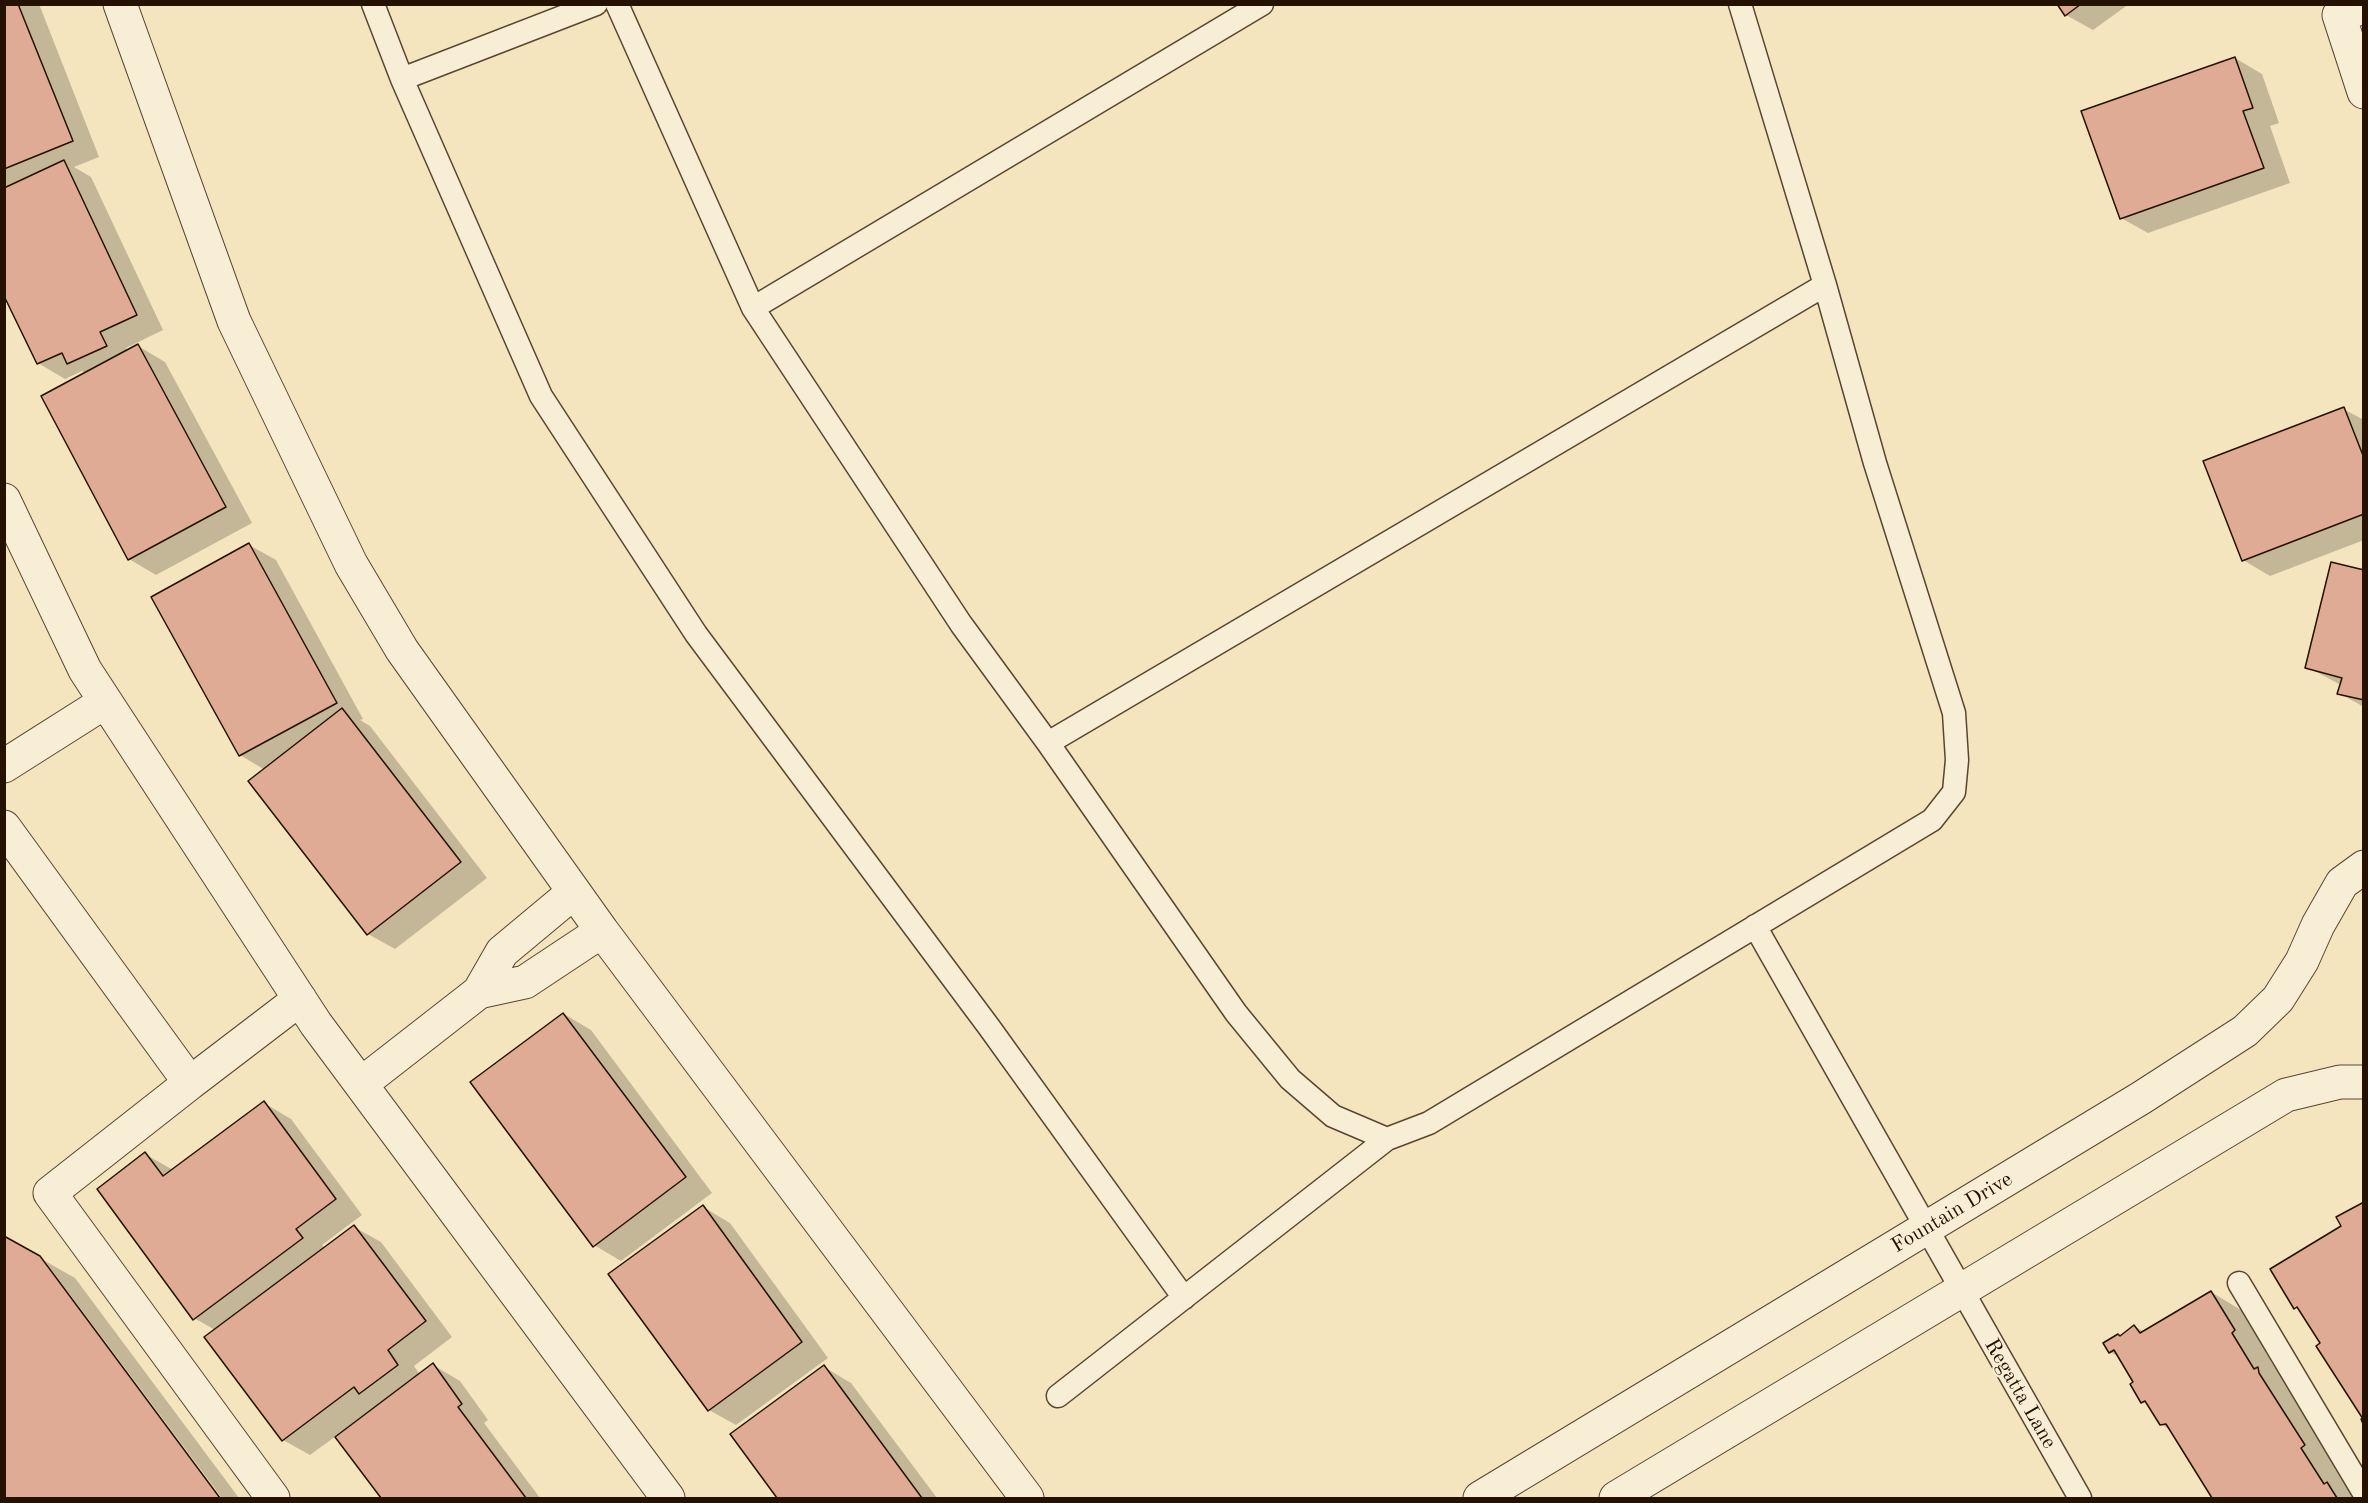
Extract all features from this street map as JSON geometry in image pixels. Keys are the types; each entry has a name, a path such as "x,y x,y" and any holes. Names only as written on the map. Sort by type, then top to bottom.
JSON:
{"street":[{"path":"120,4 234,321 351,564 402,650 602,931 1027,1498"},
{"path":"2364,8 2339,15 2364,92"},
{"path":"4,500 85,670 300,999 668,1498"},
{"path":"4,766 105,702"},
{"path":"4,827 190,1083"},
{"name":"Fountain Drive","path":"1480,1498 2141,1098 2245,1031 2278,999 2302,961 2342,883 2364,867"},
{"path":"361,1084 478,992 502,952 574,892"},
{"path":"478,992 525,982 602,931"},
{"path":"273,1498 50,1193 300,999"},
{"path":"1616,1498 2286,1095 2340,1082 2364,1082"}],"lane":[{"path":"373,4 402,79 541,396 696,634 989,1027 1184,1298"},
{"path":"402,79 596,4"},
{"path":"617,4 753,308 961,624 1048,743 1236,1013 1290,1079 1333,1116 1387,1139"},
{"path":"753,308 1262,4"},
{"path":"1058,1396 1387,1139 1429,1123 1932,820 1954,792 1958,759 1954,713 1875,463 1826,285 1740,4"},
{"path":"1048,743 1826,285"},
{"name":"Regatta Lane","path":"1755,926 2080,1498"},
{"path":"2239,1283 2364,1493"}],"building":[{"path":"4,4 18,4 73,141 4,169"},
{"path":"2057,4 2081,4 2065,16"},
{"path":"2235,57 2253,108 2243,111 2264,168 2120,219 2081,111"},
{"path":"64,160 137,315 100,332 107,346 67,364 62,353 37,364 4,296 4,188"},
{"path":"138,344 226,507 128,560 41,396"},
{"path":"2344,407 2364,458 2364,514 2242,561 2203,461"},
{"path":"249,543 337,703 239,756 151,597"},
{"path":"2331,562 2364,570 2364,700 2337,694 2342,678 2305,668"},
{"path":"342,708 461,862 367,935 248,781"},
{"path":"563,1013 686,1177 593,1247 470,1082"},
{"path":"264,1101 336,1199 296,1229 303,1238 193,1320 97,1189 145,1152 163,1176"},
{"path":"2364,1202 2363,1424 2361,1419 2363,1419 2316,1346 2320,1343 2297,1307 2294,1309 2270,1269 2341,1226 2336,1217"},
{"path":"703,1205 802,1342 708,1411 608,1274"},
{"path":"354,1225 426,1321 388,1350 398,1365 359,1394 354,1387 282,1441 204,1337"},
{"path":"4,1236 40,1256 220,1498 4,1498"},
{"path":"2211,1291 2235,1330 2232,1333 2254,1369 2258,1367 2259,1373 2305,1445 2301,1448 2324,1484 2327,1482 2337,1498 2212,1498 2166,1424 2160,1425 2145,1401 2141,1403 2130,1384 2133,1382 2114,1350 2109,1353 2103,1343 2118,1334 2120,1336 2134,1325 2140,1333"},
{"path":"433,1363 462,1404 458,1407 526,1498 381,1498 335,1437"},
{"path":"824,1365 922,1498 777,1498 730,1434"}]}
